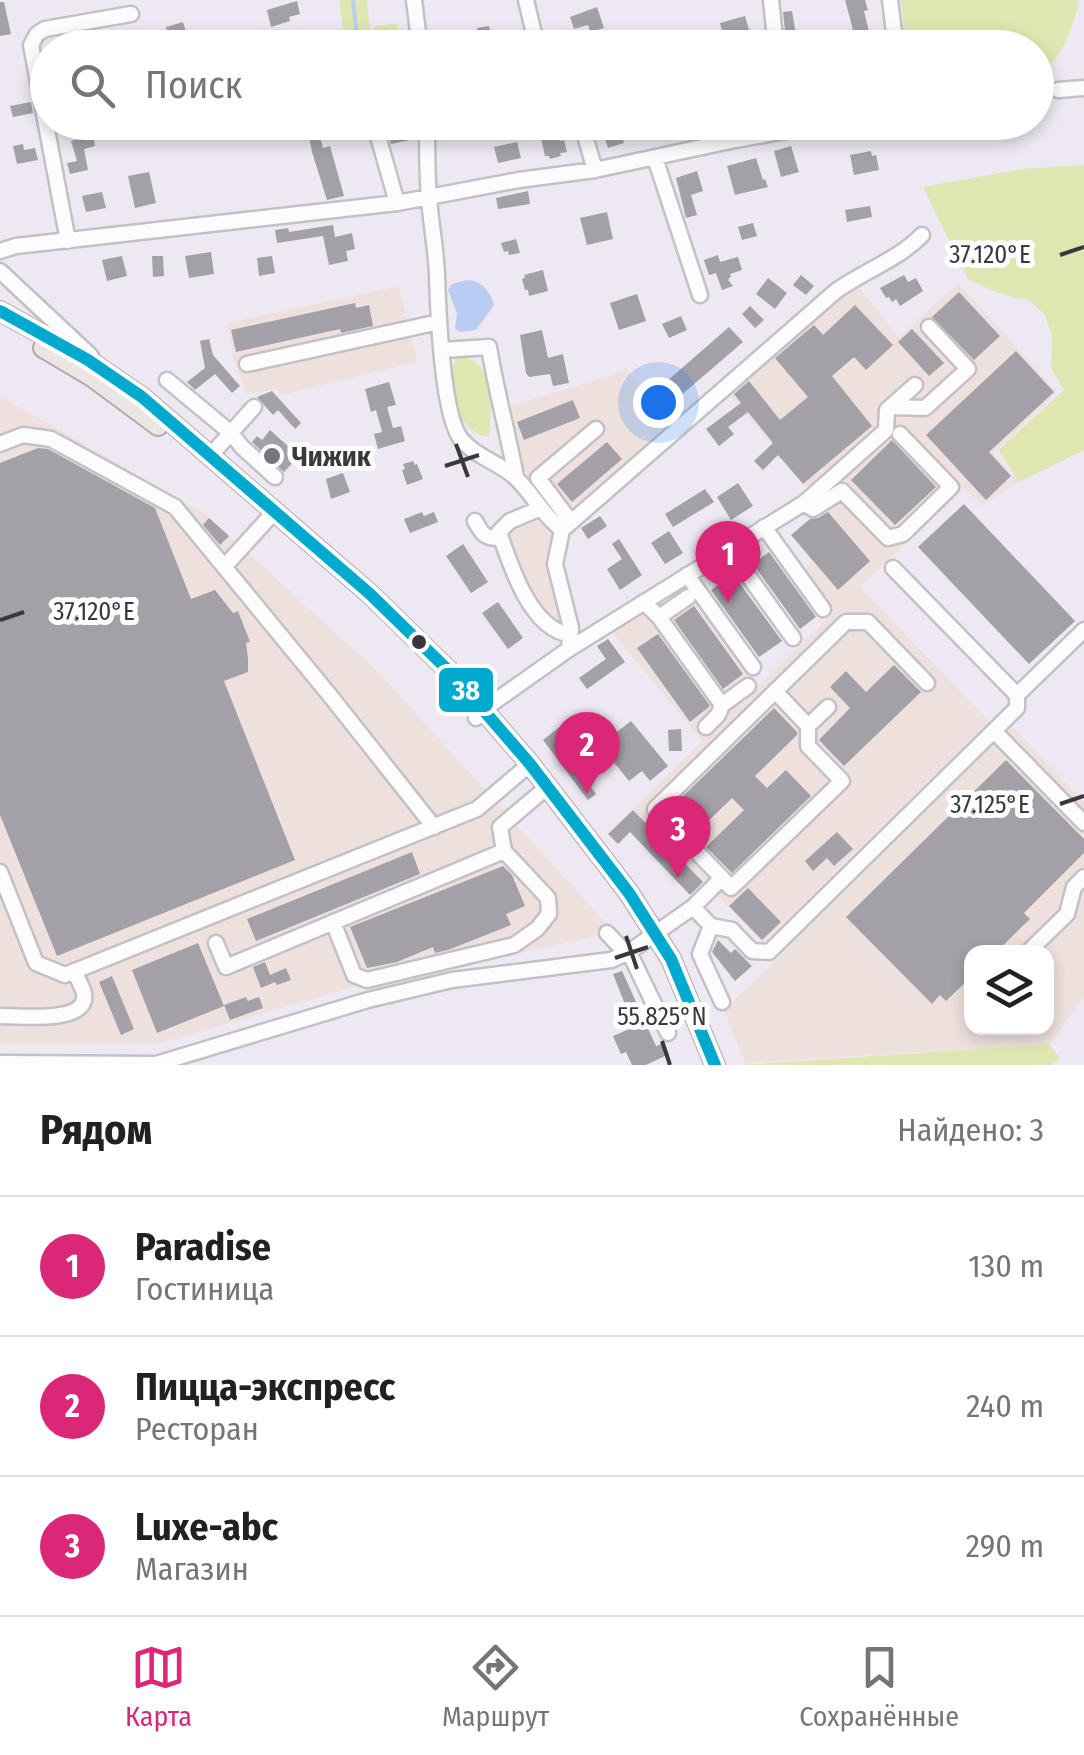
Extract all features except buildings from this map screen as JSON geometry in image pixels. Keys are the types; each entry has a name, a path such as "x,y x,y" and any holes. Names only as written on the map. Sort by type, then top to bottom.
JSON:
{"main road":[{"path":"0,311 142,413 382,605 454,676 481,714 602,856 684,986 715,1065"},
{"path":"0,324 21,328 88,360 142,398 211,455 271,516"},
{"path":"526,768 539,794 651,935 704,1065"}],"street":[{"path":"414,0 418,30"},
{"path":"526,0 533,30"},
{"path":"771,0 774,30"},
{"path":"890,0 894,30"},
{"path":"44,30 131,14"},
{"path":"1058,90 1084,88"},
{"path":"49,140 68,242"},
{"path":"379,140 397,203"},
{"path":"426,140 436,302 448,408 461,439 516,477 539,509 566,526"},
{"path":"585,140 594,170"},
{"path":"0,251 16,246 397,203 594,170 731,140"},
{"path":"656,158 700,295"},
{"path":"568,642 571,628 555,564 566,526 836,291 907,251 922,235"},
{"path":"0,271 113,378"},
{"path":"21,328 32,302"},
{"path":"247,364 439,322"},
{"path":"890,407 925,408 968,369 929,327"},
{"path":"442,350 489,346 516,477"},
{"path":"167,380 231,433 275,477"},
{"path":"481,714 568,642 644,602 804,504 886,430 887,410 915,385"},
{"path":"211,455 254,407"},
{"path":"566,526 538,478 596,429"},
{"path":"804,504 813,508 842,491 888,538 903,534 952,487 900,434"},
{"path":"0,444 23,435 51,439 175,507 434,827"},
{"path":"539,509 510,521 499,532 513,574 529,602 568,642"},
{"path":"225,566 271,516"},
{"path":"475,522 490,539 501,538"},
{"path":"764,527 823,609"},
{"path":"728,549 793,638"},
{"path":"692,907 711,926 732,930 752,951 769,952 1017,708 1017,696 892,568"},
{"path":"687,575 754,667"},
{"path":"659,618 688,597"},
{"path":"644,602 722,705"},
{"path":"775,692 808,726 808,746 842,781 732,888 655,809 846,622 868,622 927,683"},
{"path":"1017,696 1084,630"},
{"path":"706,727 722,705 748,686"},
{"path":"808,726 828,707"},
{"path":"994,731 1084,823"},
{"path":"0,872 36,963 65,975 477,809 526,768"},
{"path":"333,922 354,974 367,980 514,945 537,929 549,914 548,898 504,851 500,827 539,794"},
{"path":"216,943 226,966 504,851"},
{"path":"1035,945 1066,914 1074,887 1084,877"},
{"path":"6,1064 156,1064 368,1000 452,980 611,960 692,907 722,878"},
{"path":"711,926 700,954 722,1002"},
{"path":"607,933 627,953 668,1033"},
{"path":"0,1016 76,1012 83,1004 84,994 74,972"}],"shaded area":[{"path":"958,283 1057,392 993,453 1019,482 982,506 965,488 860,587 989,721 763,943 633,809 702,741 612,632 686,585 759,685 833,613 803,571 813,562 791,535 823,507 729,394 856,284 899,337"},
{"path":"399,286 417,362 281,395 277,389 247,394 233,357 227,323"},
{"path":"626,368 671,425 571,512 559,515 523,469 508,407"},
{"path":"0,396 206,514 380,674 614,932 354,987 161,1043 0,1044"},
{"path":"535,519 550,534 550,583 565,621 556,626 540,610 504,534 513,524"},
{"path":"1012,726 1084,802 1084,997 1049,1044 745,1063 724,1011"}],"green space":[{"path":"340,0 367,0 370,30 343,30"},
{"path":"901,0 1077,0 1079,5 1054,61 1054,30 904,30"},
{"path":"397,23 398,30 373,30"},
{"path":"1084,165 1084,450 1019,482 998,450 1064,390 1051,368 1052,335 1044,314 1027,299 993,291 968,279 923,187 1022,169"},
{"path":"457,357 470,359 485,374 490,399 489,437 468,426 455,405 451,379"},
{"path":"1049,1044 1060,1058 1051,1065 745,1065"}],"water":[{"path":"467,280 485,288 494,305 476,330 460,332 455,329 457,313 448,290 452,284"}],"waterway":[{"path":"353,0 356,30"}],"transit line":[{"name":"38","path":"0,311 88,360 142,397 370,594 454,676 530,764 629,893 671,959 715,1065"}],"place":[{"name":"Чижик","path":"272,456"},
{"name":"Paradise","path":"728,603"},
{"name":"Пицца-экспресс","path":"587,794"},
{"name":"Luxe-abc","path":"678,878"}]}
